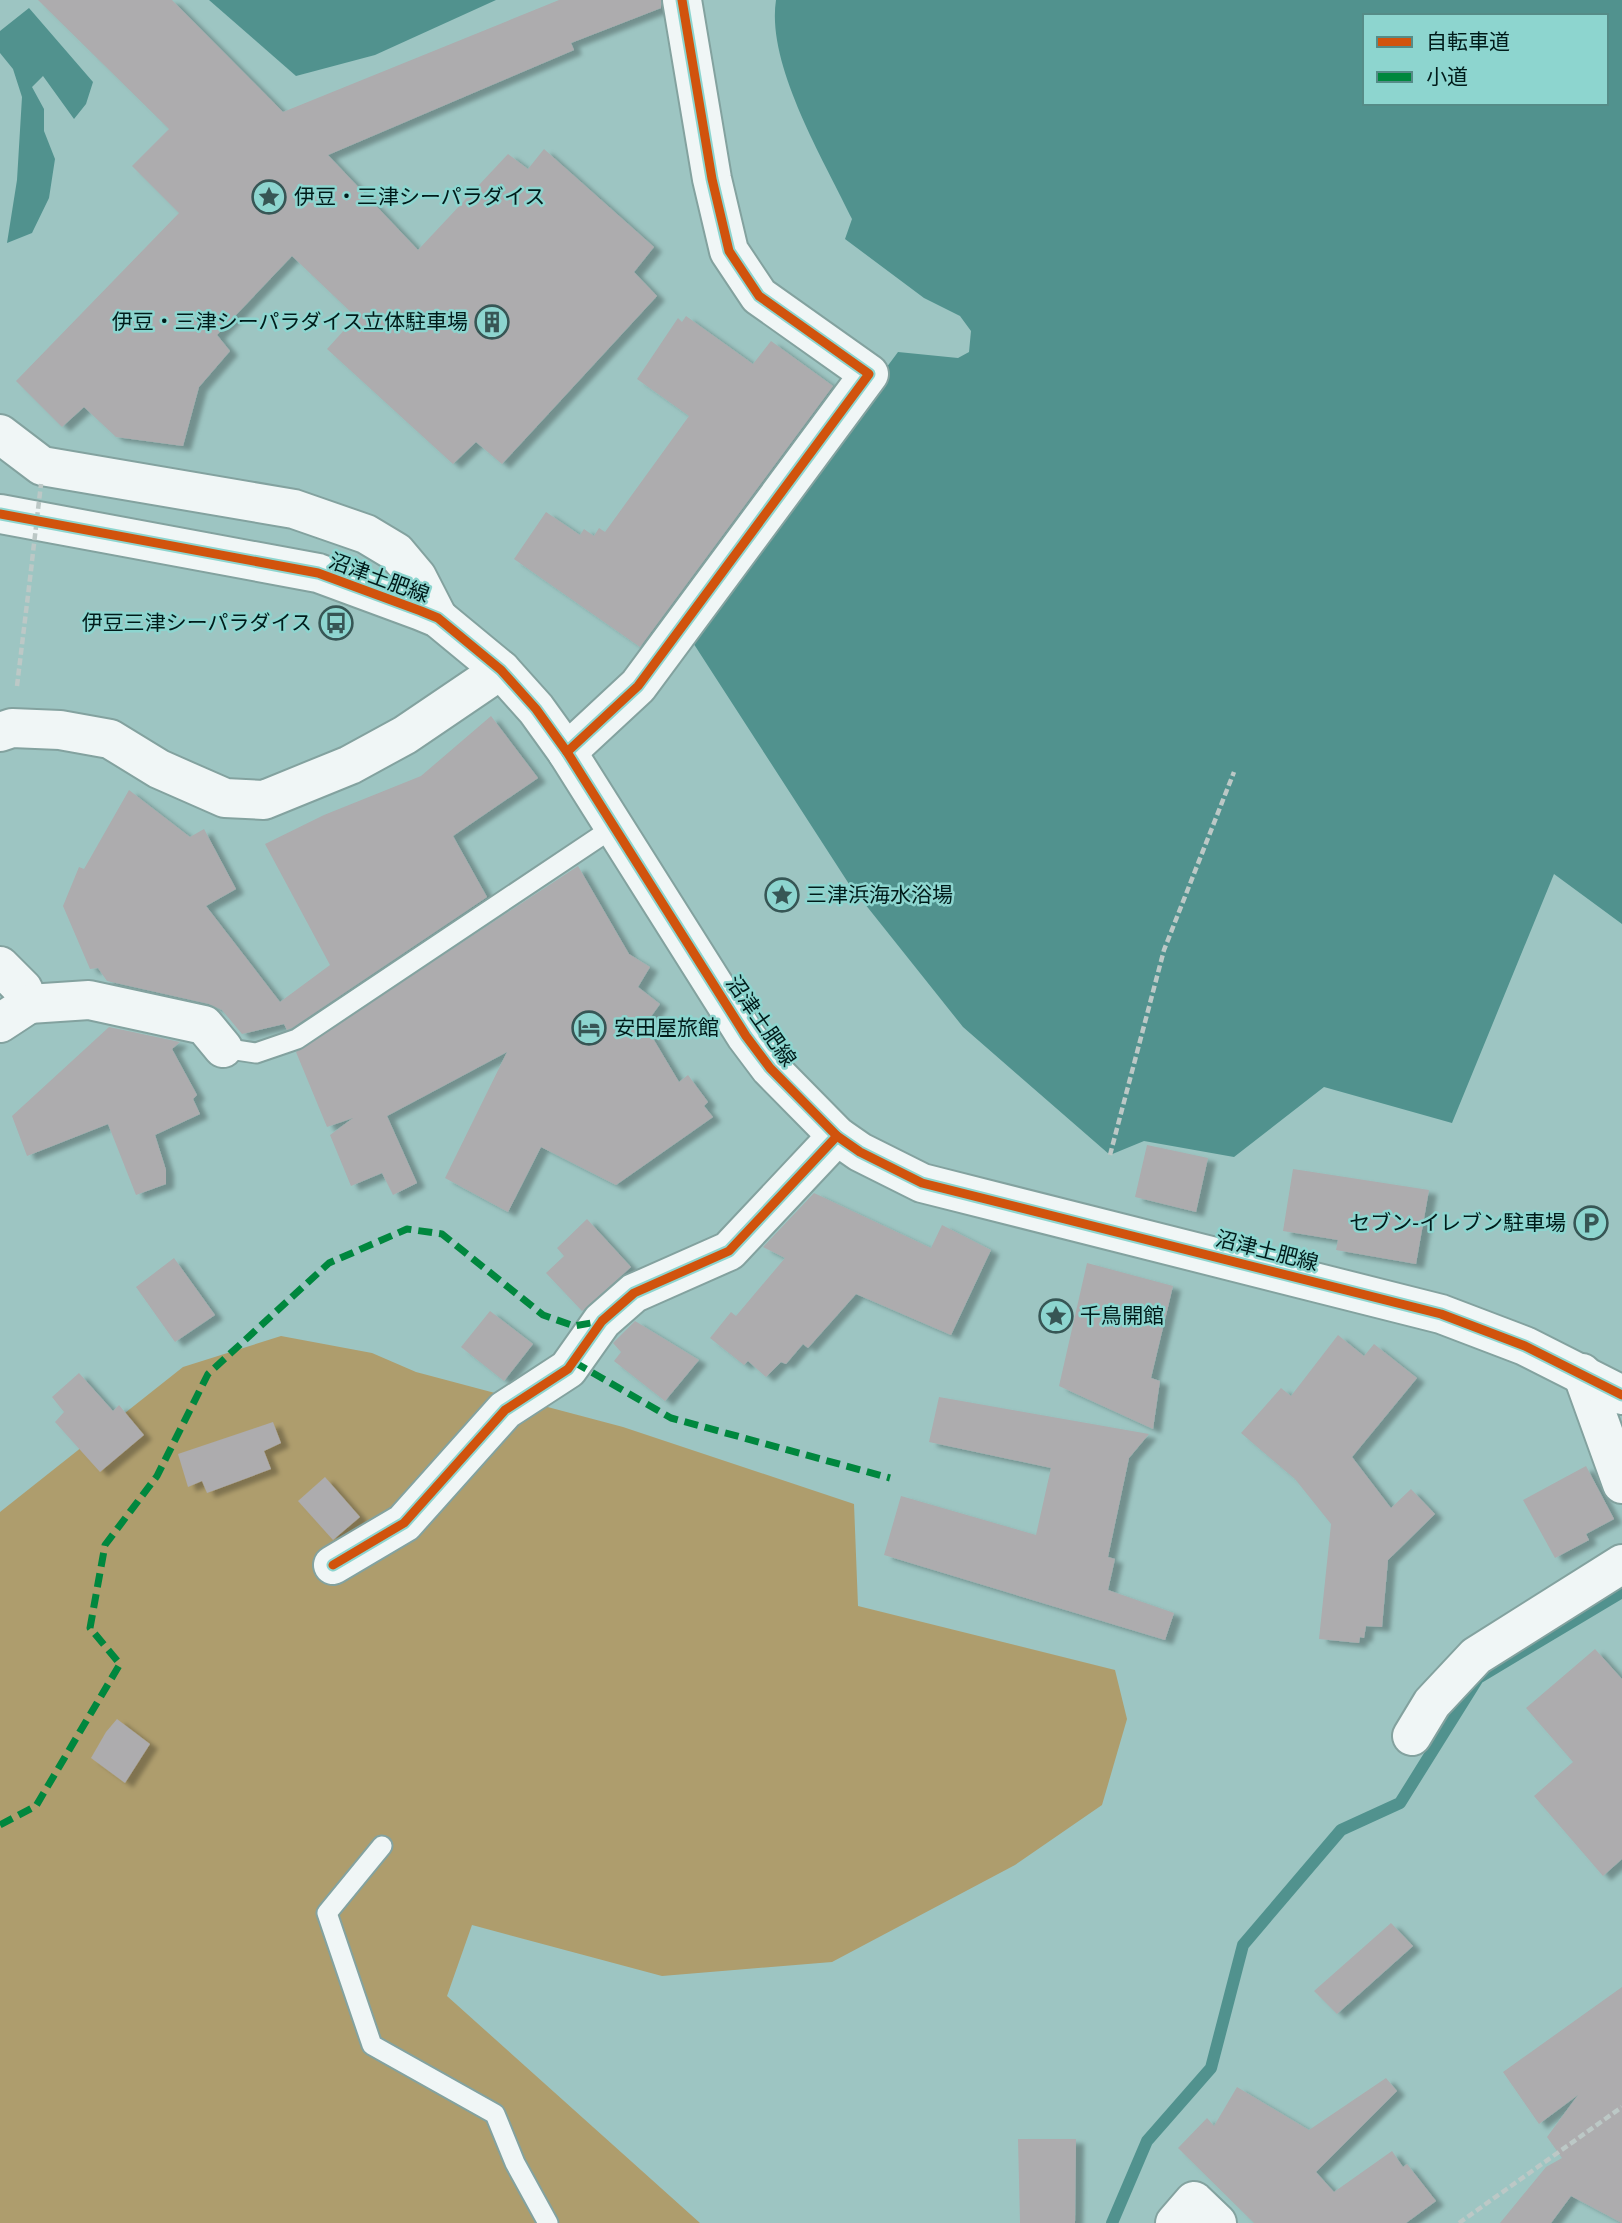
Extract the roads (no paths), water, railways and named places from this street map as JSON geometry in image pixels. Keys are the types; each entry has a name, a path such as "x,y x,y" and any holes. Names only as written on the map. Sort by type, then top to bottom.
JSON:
{"street":[{"path":"567,752 638,685 869,374 759,296 729,251 712,180 682,0"},
{"path":"0,434 42,466 294,509 366,534 396,552 417,577 438,618"},
{"name":"沼津土肥線","path":"0,514 318,573 438,618 501,670 536,709 567,752 746,1036 803,1104 837,1136 860,1152 922,1183 1441,1314 1525,1346 1622,1395"},
{"path":"6,730 60,730 110,739 159,769 225,798 264,800 350,765 405,735 501,670"},
{"path":"0,967 23,989 14,1014"},
{"path":"14,1014 89,1000 204,1025 223,1048"},
{"path":"333,1566 404,1523 505,1410 568,1369 602,1321 634,1293 729,1251 837,1136"},
{"path":"1582,1373 1622,1484"},
{"path":"1412,1736 1432,1703 1476,1656 1622,1564"},
{"path":"1175,2223 1194,2201 1217,2223"}],"lane":[{"path":"223,1048 256,1053 297,1039 614,827"},
{"path":"382,1846 327,1913 372,2045 495,2114 515,2163 548,2223"}],"water":[{"path":"209,0 496,0 375,55 296,76"},
{"path":"776,0 1622,0 1622,924 1554,874 1452,1123 1324,1087 1234,1157 1144,1141 1110,1155 963,1027 849,884 688,635 898,352 958,358 969,352 971,331 960,316 924,298 845,239 852,219 800,112 780,53 775,26"},
{"path":"29,8 93,82 86,104 74,119 43,76 32,87 44,109 44,131 55,159 49,198 32,233 7,243 17,180 22,97 13,69 0,53 0,31"}],"waterway":[{"path":"1112,2223 1147,2141 1211,2068 1243,1945 1341,1830 1400,1803 1478,1678 1622,1592"}],"place":[{"name":"伊豆・三津シーパラダイス","path":"269,197"},
{"name":"伊豆・三津シーパラダイス立体駐車場","path":"492,322"},
{"name":"伊豆三津シーパラダイス","path":"336,623"},
{"name":"三津浜海水浴場","path":"782,895"},
{"name":"安田屋旅館","path":"589,1028"},
{"name":"セブン-イレブン駐車場","path":"1591,1223"},
{"name":"千鳥開館","path":"1056,1316"}]}
